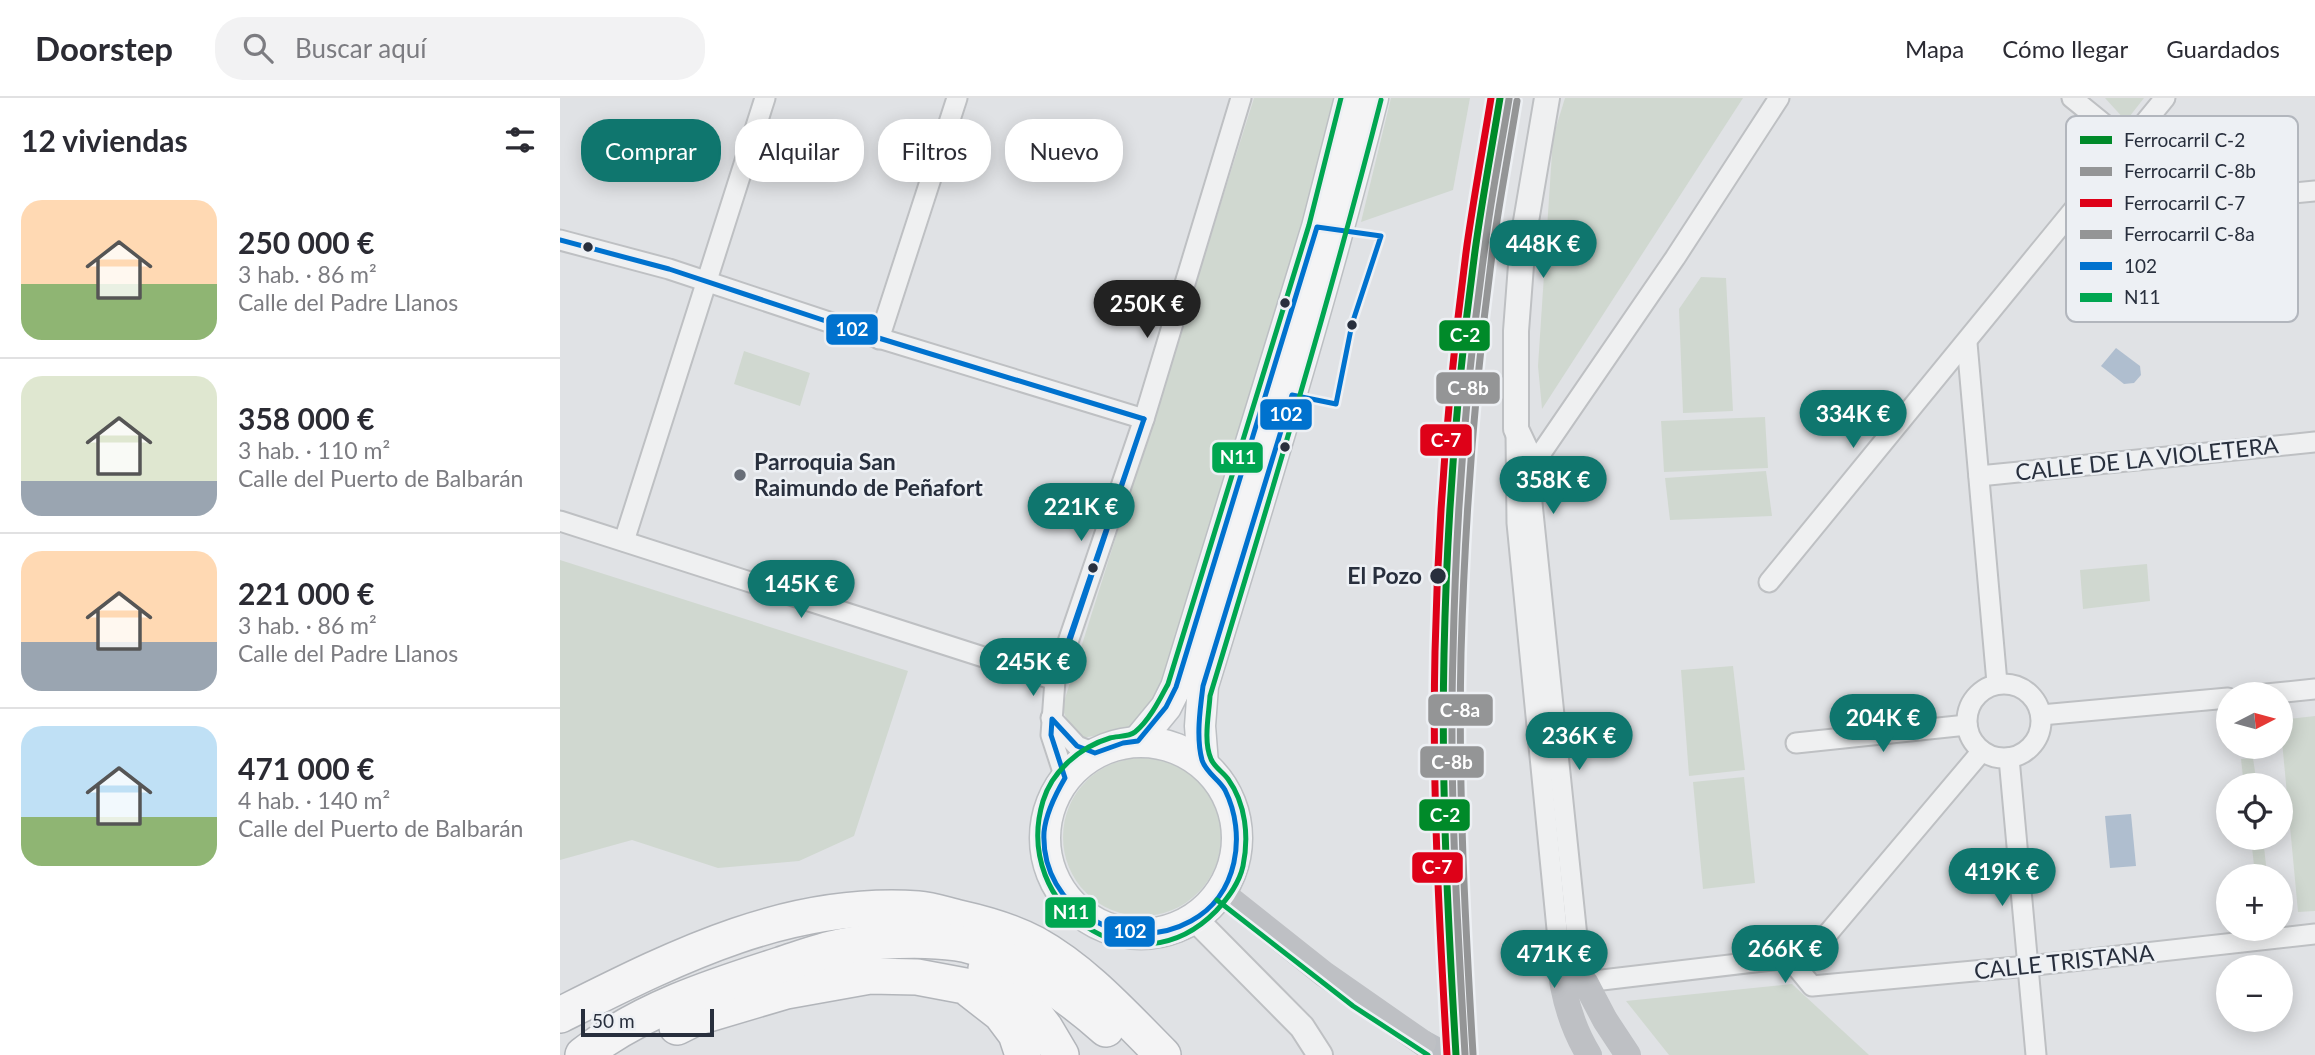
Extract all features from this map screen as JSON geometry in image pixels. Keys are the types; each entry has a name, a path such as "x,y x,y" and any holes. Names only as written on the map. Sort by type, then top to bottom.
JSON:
{"highway":[{"path":"560,1015 638,976 746,930 855,908 920,909 993,926 1034,944 1068,965 1163,1055"},
{"path":"583,1055 658,1009 740,976 839,947 890,941 957,943 999,956 1083,1008 1135,1055"},
{"path":"775,967 866,952 938,953 980,965 1019,994 1045,1028 1061,1055"},
{"path":"624,1055 695,1018 786,991 870,976 917,977 965,986 1001,1014 1016,1034 1023,1055"}],"main road":[{"path":"1138,741 1166,706 1176,687 1317,226 1350,98"},
{"path":"1203,764 1200,726 1203,686 1296,382 1373,98"},
{"path":"1138,741 1172,746 1203,764 1222,785 1230,802 1238,839 1234,867 1222,893 1195,919 1170,931 1143,936 1116,932 1091,922 1070,904 1054,881 1046,855 1045,828 1052,801 1065,778 1079,764 1095,753 1138,741"},
{"path":"1222,893 1324,974 1423,1043"},
{"path":"1558,947 1573,976 1586,982 1605,1020 1628,1055"},
{"path":"1558,947 1561,986 1580,1041 1588,1055"}],"street":[{"path":"624,541 765,98"},
{"path":"879,339 957,98"},
{"path":"1065,778 1055,748 1051,718 1055,680 1144,419 1241,98"},
{"path":"1547,98 1523,239 1516,331 1517,523 1558,947"},
{"path":"1533,466 1675,258 1779,98"},
{"path":"2072,98 2094,116"},
{"path":"2151,116 2165,98"},
{"path":"1769,582 2066,221"},
{"path":"560,240 669,270 879,339 1144,419"},
{"path":"1967,343 1997,683"},
{"path":"1516,429 1533,466 1532,503 1556,740 1577,937 1586,982 1789,958 1814,950 1982,751"},
{"name":"CALLE DE LA VIOLETERA","path":"1979,476 2315,442"},
{"path":"560,521 1055,680"},
{"path":"1997,683 2017,685 2033,696 2041,715 2039,734 2034,742 2028,750 2009,758 1995,757 1982,751 1972,740 1967,725 1969,706 1980,691 1997,683"},
{"path":"2293,691 2315,689"},
{"path":"2041,715 2216,699"},
{"path":"1051,718 1077,746 1095,753"},
{"path":"1796,743 1967,725"},
{"path":"2009,758 2036,1055"},
{"path":"1195,919 1302,1027 1321,1055"},
{"name":"CALLE TRISTANA","path":"1789,958 1812,986 2028,966 2315,934"}],"shaded area":[{"path":"1254,98 1340,98 1163,696 1129,727 1081,738 1069,725 1062,708"},
{"path":"1391,98 1470,98 1453,190 1361,222"},
{"path":"1565,98 1743,98 1542,409 1538,366 1553,137"},
{"path":"2105,98 2144,98 2130,116 2121,116"},
{"path":"1701,277 1726,278 1733,411 1683,413 1679,309"},
{"path":"744,351 810,373 800,406 734,384"},
{"path":"1765,417 1768,468 1664,472 1661,421"},
{"path":"1766,471 1772,516 1670,520 1665,478"},
{"path":"560,560 908,671 854,836 799,861 718,868 632,840 560,860"},
{"path":"2147,564 2150,601 2083,609 2080,570"},
{"path":"1733,666 1745,770 1689,776 1681,670"},
{"path":"2315,716 2315,911 2298,912 2292,850 2293,773 2285,773 2284,760 2293,759 2293,719"},
{"path":"1142,758 1172,764 1198,781 1215,807 1221,837 1215,867 1198,893 1172,910 1142,916 1112,910 1086,893 1069,867 1063,837 1069,807 1086,781 1112,764"},
{"path":"2241,760 2253,760 2255,773 2243,773"},
{"path":"1744,777 1755,883 1703,889 1693,782"},
{"path":"2252,850 2264,850 2266,864 2254,864"},
{"path":"1792,984 1869,1055 1669,1055 1626,1001"}],"water":[{"path":"2116,348 2140,366 2141,375 2134,383 2124,384 2101,366"},
{"path":"2131,814 2136,866 2110,868 2105,816"}],"tunnel":[{"path":"1423,1043 1445,1055"}],"rail line":[{"name":"C-7","path":"1447,1055 1434,753 1439,550 1445,448 1461,296 1491,98"},
{"name":"C-2","path":"1456,1055 1443,754 1448,551 1458,397 1469,295 1500,98"},
{"name":"C-8b","path":"1465,1054 1452,753 1457,550 1472,347 1487,228 1509,99"},
{"name":"C-8a","path":"1473,1054 1461,803 1463,602 1468,500 1481,348 1493,247 1517,101"}],"transit line":[{"name":"N11","path":"1341,98 1309,225 1168,684 1154,709 1135,732 1099,742 1078,754 1060,770 1043,801 1038,840 1045,875 1062,905 1087,927 1117,941 1150,944 1184,934 1216,911 1241,873 1246,832 1239,799 1226,776 1212,762 1209,752 1207,736 1210,696 1320,324 1381,100"},
{"name":"102","path":"1317,227 1381,236 1352,324 1336,404 1292,395 1203,686 1199,723 1200,751 1204,765 1225,790 1232,807 1236,826 1234,863 1219,896 1207,910 1191,921 1166,931 1140,933 1115,929 1092,919 1072,904 1056,884 1047,860 1045,825 1051,804 1065,778 1051,735 1052,719 1077,746 1095,753 1123,743 1138,741 1166,707 1176,687 1317,227"},
{"name":"102","path":"560,240 669,269 859,332 1144,419"},
{"name":"102","path":"1144,419 1067,649 1055,680 1144,419"},
{"name":"N11","path":"1217,900 1353,1006 1428,1055"}],"place":[{"name":"Parroquia San Raimundo de Peñafort","path":"740,475"},
{"name":"El Pozo","path":"1438,576"}]}
